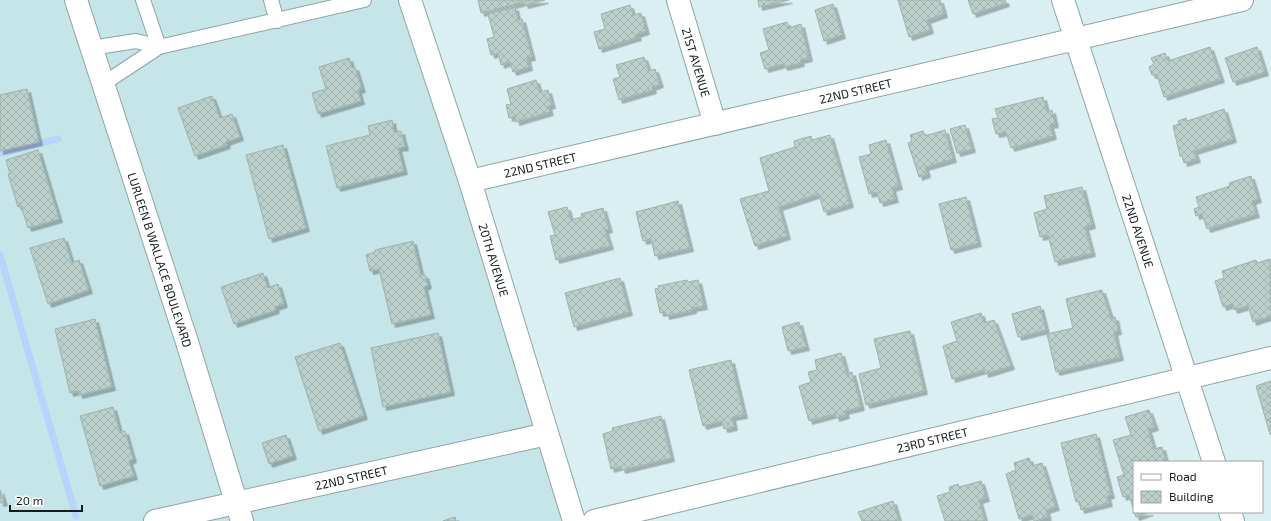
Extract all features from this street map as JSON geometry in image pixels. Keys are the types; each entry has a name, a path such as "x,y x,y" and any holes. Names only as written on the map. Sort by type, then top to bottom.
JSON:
{"main road":[{"name":"LURLEEN B WALLACE BOULEVARD","path":"76,0 187,342 239,512"},
{"name":"20TH AVENUE","path":"410,0 470,181 574,521"},
{"name":"21ST AVENUE","path":"678,0 715,124"},
{"name":"22ND AVENUE","path":"1063,0 1214,461"},
{"name":"22ND STREET","path":"470,181 1242,0"},
{"name":"23RD STREET","path":"594,521 1271,358"},
{"name":"22ND STREET","path":"155,521 239,512 547,434"}],"lane":[{"path":"143,0 159,47"},
{"path":"271,0 277,21"},
{"path":"103,84 159,47 364,0"},
{"path":"91,48 136,41 159,47"}],"shaded area":[{"path":"0,0 419,0 577,521 0,521"}],"building":[{"path":"478,0 545,0 525,5 524,2 481,13"},
{"path":"758,0 789,0 759,7"},
{"path":"898,0 940,0 944,14 927,20 930,30 909,37"},
{"path":"968,0 1005,0 1006,3 973,14"},
{"path":"833,4 842,35 824,41 815,10"},
{"path":"630,5 633,15 641,13 646,31 637,34 638,37 599,49 594,32 605,29 601,14"},
{"path":"515,7 518,20 522,19 532,57 527,58 529,67 513,72 510,62 501,65 498,53 491,55 487,39 494,37 488,14"},
{"path":"787,22 789,28 801,24 809,58 800,60 801,63 784,67 783,64 765,69 760,53 769,50 763,29"},
{"path":"1210,47 1221,79 1164,97 1157,75 1152,75 1149,67 1154,64 1151,58 1165,53 1168,61"},
{"path":"1257,47 1265,72 1233,82 1225,58"},
{"path":"644,57 649,71 655,69 660,84 652,87 653,90 619,100 613,79 620,77 616,65"},
{"path":"349,58 352,68 355,67 362,89 358,90 361,101 318,114 312,93 326,89 319,67"},
{"path":"536,80 540,92 548,90 552,105 548,106 550,112 516,122 515,116 509,118 506,105 511,104 507,89"},
{"path":"27,89 39,142 0,151 0,95"},
{"path":"212,96 220,118 232,114 240,137 226,142 227,145 195,156 178,108"},
{"path":"1043,97 1047,112 1052,110 1055,124 1050,125 1053,136 1011,148 1006,132 996,134 992,119 998,118 995,109"},
{"path":"1224,109 1233,139 1194,151 1197,159 1184,163 1182,156 1180,156 1173,126 1179,124 1178,121 1186,118 1187,121"},
{"path":"392,120 394,132 401,131 405,147 398,148 404,171 337,188 326,146 370,135 368,126"},
{"path":"965,125 972,149 957,153 950,129"},
{"path":"945,130 953,159 925,167 927,174 919,177 908,143 912,141 910,135 923,131 925,136"},
{"path":"830,135 850,204 824,212 819,194 779,207 787,236 755,246 740,199 769,191 760,158 795,147 794,141 811,136 812,140"},
{"path":"886,140 899,186 892,188 895,199 880,203 877,192 869,194 859,157 871,154 869,145"},
{"path":"283,145 306,228 269,239 246,155"},
{"path":"38,150 59,219 28,228 21,206 18,207 8,174 10,174 6,160"},
{"path":"1251,176 1258,199 1252,201 1256,214 1207,229 1202,214 1196,216 1194,209 1199,207 1196,197 1230,186 1229,183"},
{"path":"1082,187 1092,225 1085,227 1092,253 1055,262 1048,235 1040,237 1034,213 1047,209 1044,196"},
{"path":"966,197 978,243 951,250 939,204"},
{"path":"678,201 690,248 655,256 651,239 643,241 636,212"},
{"path":"567,207 571,220 582,217 581,214 603,208 609,229 605,230 610,246 556,260 550,236 555,235 548,212"},
{"path":"64,238 72,263 79,260 89,290 48,304 30,248"},
{"path":"413,241 421,275 425,275 428,285 424,287 431,315 392,324 379,269 370,271 366,255 375,252 375,250"},
{"path":"1270,259 1271,316 1253,322 1248,306 1234,310 1232,304 1223,307 1215,281 1224,278 1222,271 1256,260 1257,263"},
{"path":"263,273 268,288 278,284 284,304 275,307 276,310 234,324 221,287"},
{"path":"620,278 629,312 574,327 565,293"},
{"path":"687,280 688,282 698,280 704,306 666,316 665,312 660,313 655,289 659,288 658,286"},
{"path":"1102,290 1111,318 1115,317 1118,331 1114,332 1120,357 1056,372 1047,334 1073,328 1066,299"},
{"path":"1040,306 1046,330 1018,337 1012,314"},
{"path":"981,313 984,323 994,320 1011,366 985,374 984,370 952,379 943,346 957,341 951,322"},
{"path":"95,319 112,387 79,395 78,391 70,393 55,329"},
{"path":"799,322 806,347 788,351 782,327"},
{"path":"910,331 924,391 866,405 859,374 881,368 874,339"},
{"path":"438,333 451,392 383,407 371,348"},
{"path":"340,343 364,416 319,431 295,357"},
{"path":"841,353 847,374 852,372 861,407 845,411 846,415 836,418 835,414 809,421 799,386 811,382 808,372 817,370 815,360"},
{"path":"731,360 744,415 732,417 734,427 724,429 722,421 703,426 689,370"},
{"path":"1271,381 1271,434 1270,434 1256,386"},
{"path":"113,407 120,433 125,431 133,459 129,461 134,476 100,486 80,416"},
{"path":"1149,410 1155,427 1148,429 1154,449 1162,447 1166,461 1133,461 1133,508 1129,495 1123,497 1117,477 1124,475 1113,440 1131,435 1125,417"},
{"path":"661,416 671,458 622,470 621,466 611,469 603,434 613,431 612,428"},
{"path":"1096,434 1111,495 1107,496 1109,503 1081,510 1079,501 1076,502 1061,443"},
{"path":"286,435 293,456 269,464 262,443"},
{"path":"1029,458 1032,466 1042,463 1056,507 1046,510 1048,517 1036,521 1034,521 1032,515 1019,519 1006,474 1016,470 1014,463"},
{"path":"981,481 986,498 979,500 985,521 945,521 937,496 950,492 949,487 958,484 959,487"},
{"path":"0,490 4,502 0,503"},
{"path":"893,501 899,521 862,521 858,512"},
{"path":"1134,513 1147,513 1136,517"},
{"path":"455,517 456,521 443,521"}],"waterway":[{"path":"0,153 58,139"},
{"path":"0,255 76,516"}]}
